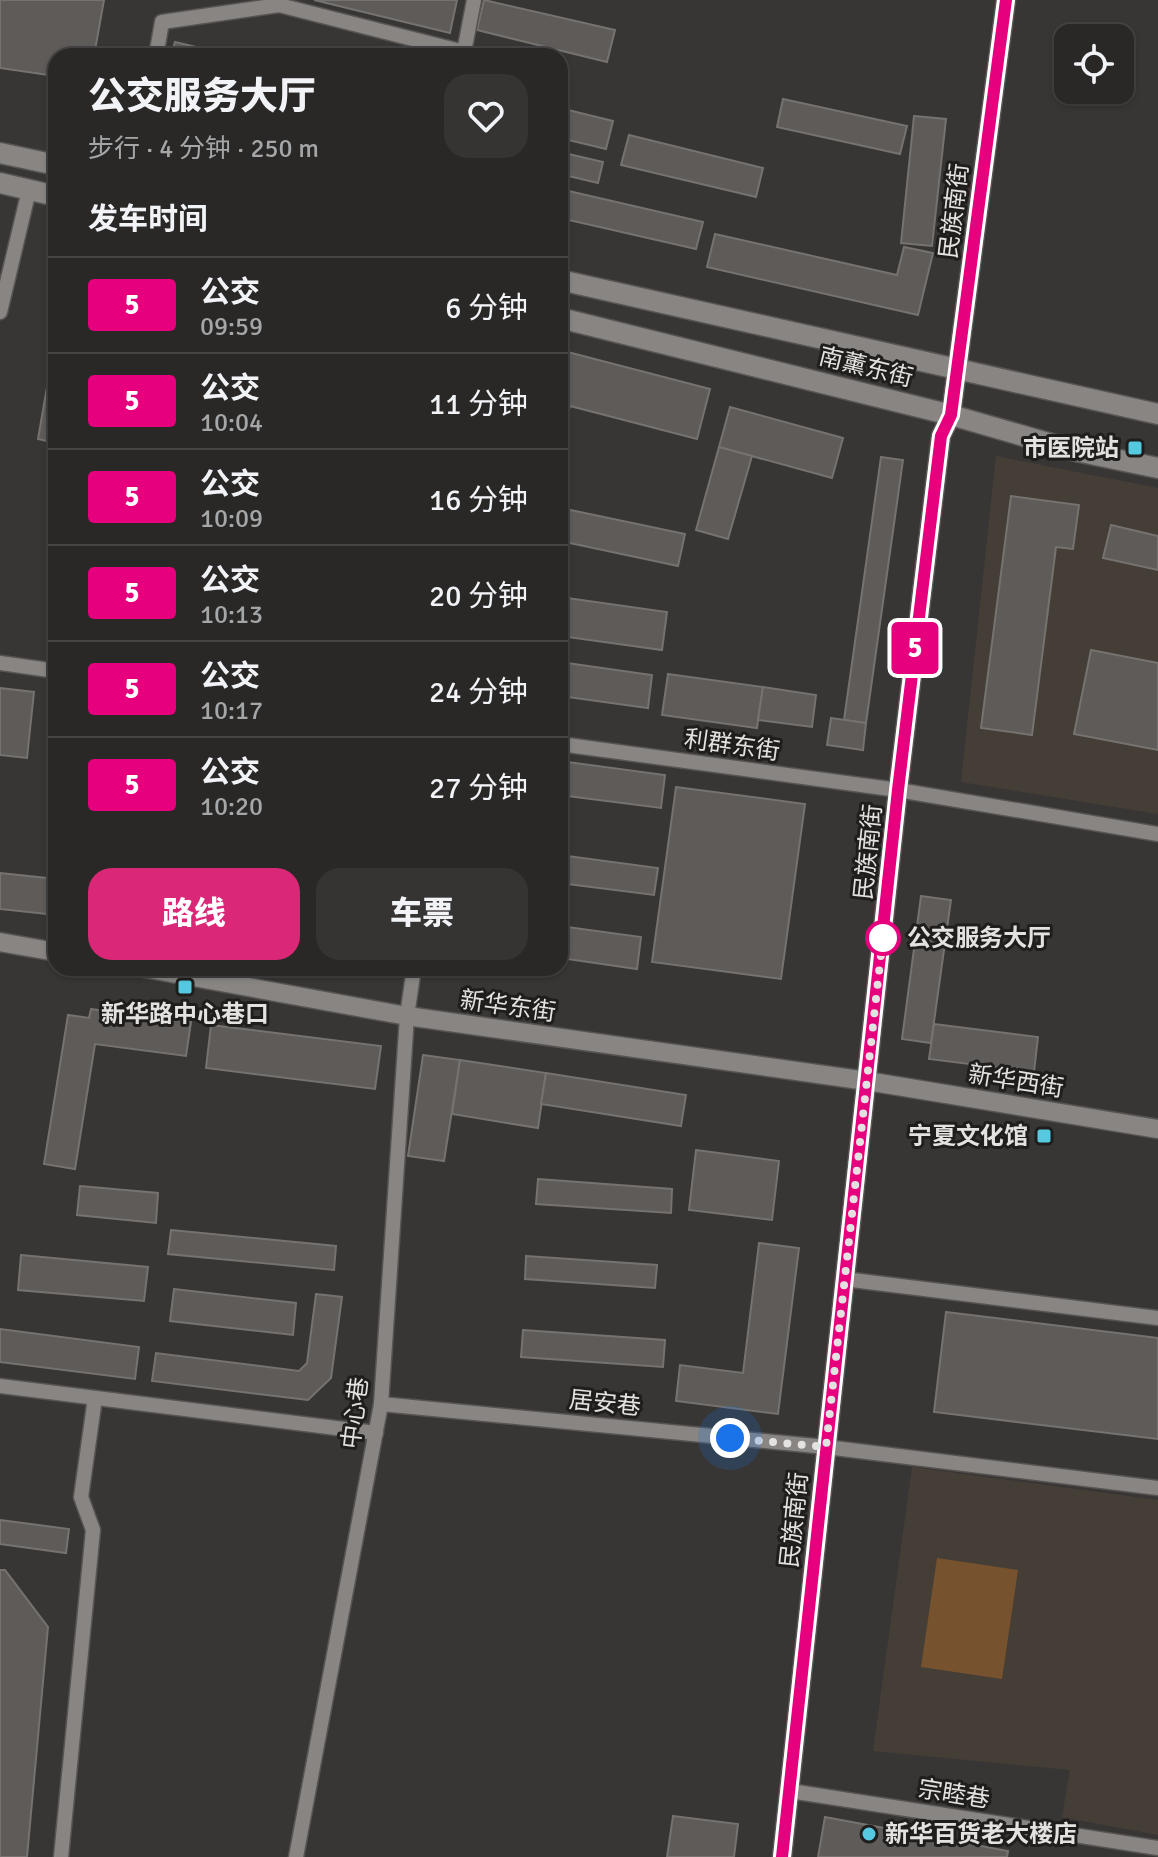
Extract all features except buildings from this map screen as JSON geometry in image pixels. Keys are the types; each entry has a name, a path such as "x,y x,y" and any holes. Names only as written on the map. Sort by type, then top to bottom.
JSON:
{"main road":[{"path":"0,153 48,163"},
{"path":"0,183 48,194"},
{"name":"南薰东街","path":"568,282 1158,414"},
{"name":"南薰东街","path":"568,320 951,415 1076,451 1158,468"}],"street":[{"path":"465,48 474,0"},
{"name":"民族南街","path":"782,1857 898,790 941,436 951,415 958,370 1006,0"},
{"path":"157,48 162,22 279,3 449,48"},
{"path":"0,312 29,190"},
{"path":"0,663 48,670"},
{"name":"利群东街","path":"568,745 898,790 1158,834"},
{"path":"0,942 48,951"},
{"name":"新华东街","path":"188,976 407,1016 867,1081"},
{"name":"中心巷","path":"296,1857 381,1404 407,1016 413,976"},
{"name":"新华西街","path":"867,1081 1158,1129"},
{"path":"844,1279 1158,1318"},
{"path":"0,1386 376,1433"},
{"path":"61,1857 93,1530 81,1497 95,1398"},
{"name":"居安巷","path":"381,1404 826,1447 1158,1488"},
{"name":"宗睦巷","path":"790,1791 1158,1848"}],"shaded area":[{"path":"996,456 1158,488 1158,814 961,782"},
{"path":"912,1467 1158,1500 1158,1835 1062,1817 1070,1770 873,1751"},
{"path":"937,1558 1018,1570 1002,1679 921,1667"}],"bus line":[{"name":"5","path":"782,1857 933,495 941,436 951,415 1006,0"}],"place":[{"name":"市医院站","path":"1135,448"},
{"name":"公交服务大厅","path":"883,938"},
{"name":"新华路中心巷口","path":"185,987"},
{"name":"宁夏文化馆","path":"1044,1136"},
{"name":"新华百货老大楼店","path":"869,1834"}],"route":[{"path":"730,1438 826,1447 883,938"}]}
